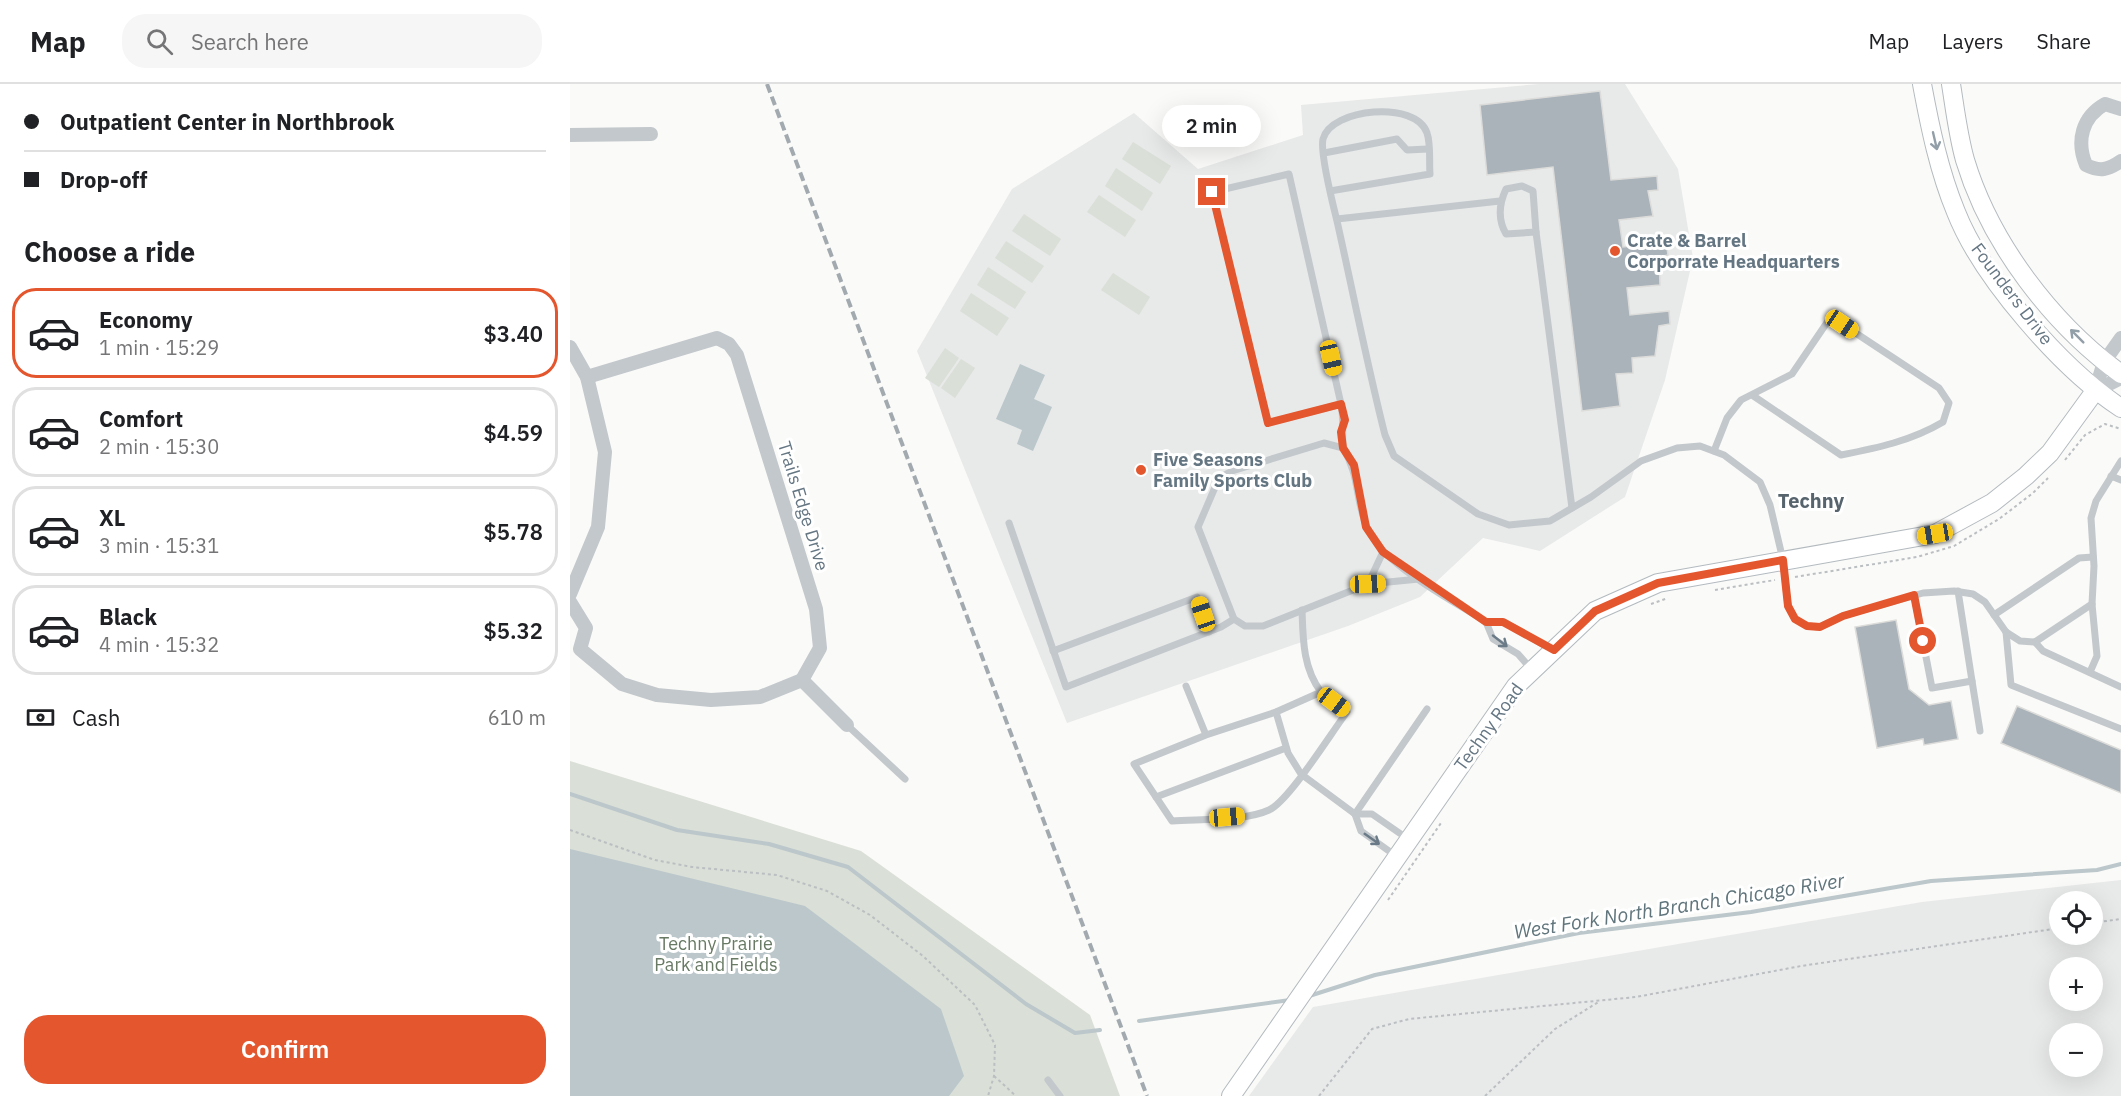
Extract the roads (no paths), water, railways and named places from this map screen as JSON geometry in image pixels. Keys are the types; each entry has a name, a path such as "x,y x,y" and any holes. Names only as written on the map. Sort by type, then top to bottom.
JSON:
{"main road":[{"name":"Founders Drive","path":"1922,84 1939,162 1956,213 1979,256 2030,324 2095,391 2121,408"},
{"name":"Founders Drive","path":"1950,84 1965,160 1985,212 2035,290 2104,362 2121,376"},
{"name":"Techny Road","path":"1231,1096 1516,686 1595,611 1658,583 1935,534 1992,503 2026,476 2050,453 2082,412 2095,391"}],"street":[{"path":"2121,109 2105,104 2095,110 2083,130 2080,144 2086,165 2095,169 2109,168 2121,161"},
{"path":"570,135 651,134"},
{"name":"Trails Edge Drive","path":"587,377 717,338 729,344 738,355 816,609 820,648 802,680"},
{"path":"2095,391 2104,362 2121,339"},
{"path":"570,347 587,377 605,452 598,527 570,594"},
{"path":"2095,391 2121,376"},
{"path":"570,602 586,628 575,651 622,684 657,695 711,700 760,697 802,680 848,724"}],"lane":[{"path":"1330,191 1430,174 1427,132 1413,117 1398,111 1348,116 1333,123 1322,140 1330,191 1385,435 1394,456 1478,514 1509,525 1550,521 1641,461 1677,448 1700,446 1724,455 1760,482 1770,505 1783,560 1788,606 1795,619 1807,626 1820,627 1843,616 1914,595 1958,591 1973,594 1985,602 2006,632 2020,641 2035,642 2092,604"},
{"path":"1324,153 1397,140 1407,150 1428,149"},
{"path":"1341,404 1268,423 1212,192 1289,174 1345,420 1341,432 1343,448 1354,465 1366,527 1383,552 1419,579 1486,622 1503,622 1554,650"},
{"path":"1536,232 1506,234 1502,226 1500,201 1506,189 1522,186 1533,191 1536,232 1572,508"},
{"path":"1336,219 1500,201"},
{"path":"1714,451 1727,418 1742,400 1792,374 1828,321 1842,324 1939,388 1949,403 1943,422 1925,433 1885,446 1841,456 1752,395"},
{"path":"1343,448 1324,443 1233,471 1219,478 1198,527 1234,619 1245,626 1263,626 1368,584 1419,579"},
{"path":"2090,672 2097,656 2092,604 2091,518 2096,501 2121,461"},
{"path":"2111,476 2121,480"},
{"path":"1010,524 1066,687 1209,632 1234,619"},
{"path":"1368,584 1383,552"},
{"path":"1994,615 2079,558 2093,557"},
{"path":"1958,591 1980,731"},
{"path":"1914,595 1932,688 1972,681"},
{"path":"1053,651 1197,597 1209,632"},
{"path":"1302,610 1304,646 1310,677 1321,692 1347,712 1289,794 1269,810 1246,815 1172,821 1134,764 1206,735 1276,712 1321,692"},
{"path":"1486,622 1493,639 1518,654 1533,670"},
{"path":"2006,632 2011,686 2121,729"},
{"path":"2035,642 2043,651 2121,687"},
{"path":"1186,686 1206,735"},
{"path":"1355,814 1427,709"},
{"path":"1276,712 1286,748 1301,774 1355,814 1372,814 1410,840"},
{"path":"848,724 904,779"},
{"path":"1156,797 1286,748"},
{"path":"1355,814 1360,831 1398,857"},
{"path":"1048,1080 1060,1096"}],"waterway":[{"name":"West Fork North Branch Chicago River","path":"570,794 677,830 769,844 848,867 1026,1004 1075,1033 1100,1030"},
{"name":"West Fork North Branch Chicago River","path":"1306,997 1375,975 1579,933 1751,912 1931,881 2097,870 2121,864"},
{"name":"West Fork North Branch Chicago River","path":"1139,1021 1290,1000"}],"railway":[{"path":"767,84 1147,1096"}],"place":[{"name":"Crate & Barrel Corporrate Headquarters","path":"1615,251"},
{"name":"Five Seasons Family Sports Club","path":"1141,470"}],"district":[{"name":"Techny","path":"1811,501"}],"park label":[{"name":"Techny Prairie Park and Fields","path":"716,954"}]}
